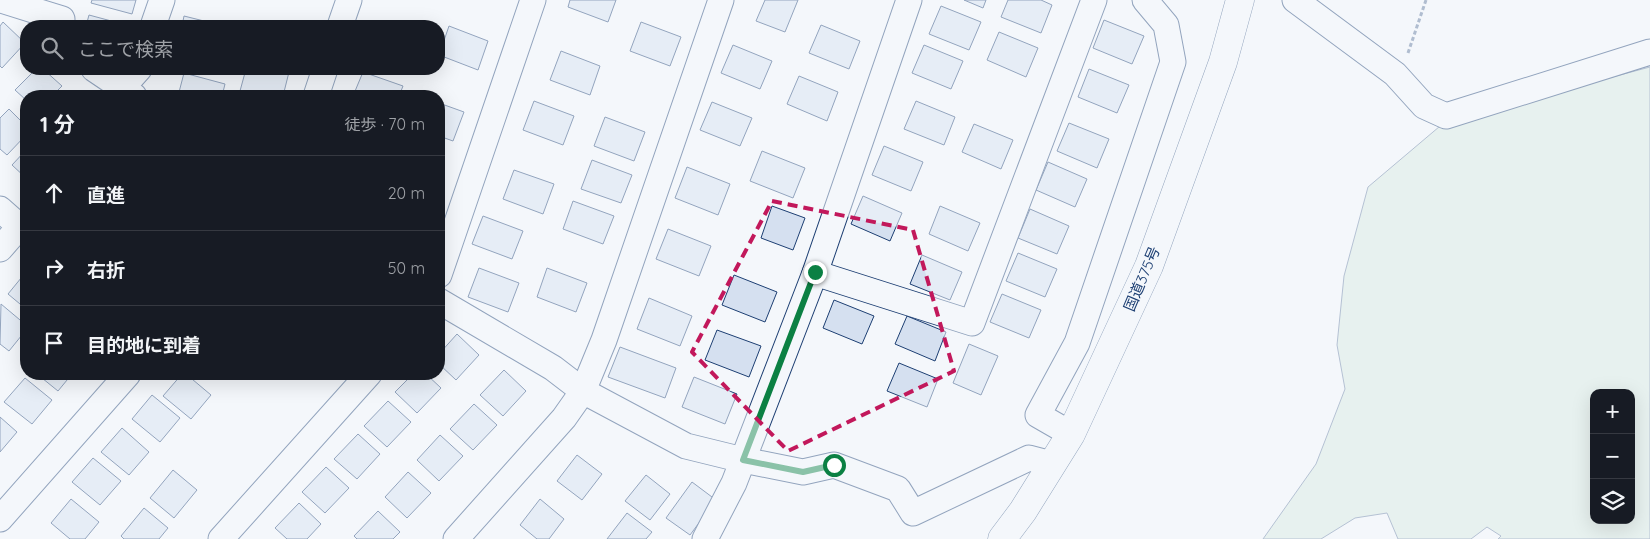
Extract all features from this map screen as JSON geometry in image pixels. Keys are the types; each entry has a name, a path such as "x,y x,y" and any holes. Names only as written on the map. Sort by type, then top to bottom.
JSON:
{"highway":[{"name":"国道375号","path":"1002,539 1023,511 1071,434 1149,266 1223,62 1240,0"}],"street":[{"path":"1,0 63,15"},
{"path":"155,20 162,0"},
{"path":"342,20 349,0"},
{"path":"445,257 533,0"},
{"path":"456,539 564,418 583,391 604,340 721,0"},
{"path":"705,539 734,484 815,272 909,0"},
{"path":"815,272 972,323 1094,0"},
{"path":"1071,434 1038,415 1077,343 1173,62 1166,25 1145,0"},
{"path":"1295,0 1395,74 1424,106 1446,116 1650,52"},
{"path":"103,75 125,90"},
{"path":"129,90 136,75"},
{"path":"318,90 323,75"},
{"path":"0,209 20,226"},
{"path":"0,249 20,232"},
{"path":"445,305 553,368 583,391 686,446 803,472 834,465 898,489 913,513 1029,458 1052,464"},
{"path":"0,519 123,380"},
{"path":"222,539 364,380"}],"path":[{"path":"1395,74 1405,61 1426,0"}],"highlighted area":[{"path":"772,201 913,230 954,371 788,451 692,352"}],"shaded area":[{"path":"1650,67 1650,539 1498,539 1501,536 1487,527 1471,539 1398,539 1387,513 1355,518 1321,539 1263,539 1316,464 1345,389 1337,345 1344,276 1368,187 1446,121"}],"building":[{"path":"92,0 136,0 132,14 91,3"},
{"path":"570,0 616,0 608,22 568,7"},
{"path":"765,0 798,0 785,32 756,21"},
{"path":"964,0 986,0 983,8"},
{"path":"1008,0 1041,0 1052,5 1041,33 1001,17"},
{"path":"941,6 981,22 969,50 929,34"},
{"path":"89,15 108,20 88,20"},
{"path":"184,16 200,20 183,20"},
{"path":"1104,20 1144,36 1132,64 1093,48"},
{"path":"3,22 20,38 20,48 2,68 0,66 0,26"},
{"path":"641,22 681,37 670,66 630,51"},
{"path":"821,25 860,41 849,69 809,53"},
{"path":"449,26 488,41 478,70 445,57 445,38"},
{"path":"999,32 1038,48 1026,77 987,60"},
{"path":"733,45 772,61 760,89 721,73"},
{"path":"924,45 963,61 951,89 912,73"},
{"path":"561,51 600,66 590,95 550,80"},
{"path":"1089,69 1129,85 1117,113 1078,97"},
{"path":"30,75 50,75 62,86 58,90 20,90 20,95 15,90"},
{"path":"183,75 191,75 225,84 224,90 180,90"},
{"path":"244,75 288,75 284,90 240,90"},
{"path":"362,75 372,75 403,86 401,90 356,90"},
{"path":"799,76 838,92 827,121 787,104"},
{"path":"534,101 574,116 563,145 523,130"},
{"path":"916,101 955,117 944,145 904,129"},
{"path":"712,102 752,118 740,146 700,130"},
{"path":"445,105 464,112 453,141 445,138"},
{"path":"9,109 20,120 20,141 7,155 0,149 0,118"},
{"path":"605,117 645,132 634,161 594,146"},
{"path":"1069,123 1109,139 1097,168 1057,151"},
{"path":"974,124 1013,140 1001,169 962,152"},
{"path":"884,146 923,162 911,191 872,175"},
{"path":"762,151 805,168 793,198 750,181"},
{"path":"20,156 20,172 12,165"},
{"path":"592,160 632,175 621,203 581,189"},
{"path":"1048,162 1087,179 1075,207 1036,190"},
{"path":"687,167 730,184 718,215 675,198"},
{"path":"514,170 554,184 543,214 503,199"},
{"path":"863,196 902,213 890,241 851,224"},
{"path":"573,201 614,216 603,244 563,229"},
{"path":"772,206 805,218 793,250 761,238"},
{"path":"940,206 980,223 968,251 929,234"},
{"path":"1030,209 1069,226 1057,254 1018,238"},
{"path":"483,216 523,231 512,259 472,244"},
{"path":"668,229 711,246 699,276 656,259"},
{"path":"1018,253 1057,269 1045,297 1006,281"},
{"path":"922,255 962,272 950,300 910,284"},
{"path":"479,268 519,283 508,312 468,297"},
{"path":"547,268 587,283 576,312 537,297"},
{"path":"734,275 777,292 765,322 722,305"},
{"path":"20,279 20,304 8,294"},
{"path":"1002,294 1041,310 1029,338 990,322"},
{"path":"649,298 692,316 680,346 637,329"},
{"path":"834,300 874,316 862,344 823,328"},
{"path":"1,304 20,320 20,337 9,351 0,344"},
{"path":"907,316 946,332 935,361 895,344"},
{"path":"717,330 761,346 749,377 705,360"},
{"path":"457,334 479,355 456,380 445,370 445,347"},
{"path":"969,344 998,356 981,395 953,383"},
{"path":"620,347 676,368 665,398 608,377"},
{"path":"899,363 938,379 927,407 887,391"},
{"path":"504,370 526,391 503,416 480,395"},
{"path":"694,377 737,394 725,424 682,407"},
{"path":"23,380 27,380 52,400 32,424 4,402"},
{"path":"44,380 67,380 58,391"},
{"path":"177,380 193,380 211,395 191,419 163,396"},
{"path":"407,380 432,380 441,388 417,413 395,392"},
{"path":"152,395 180,418 160,442 132,419"},
{"path":"388,401 411,422 387,447 364,426"},
{"path":"474,404 497,425 473,450 450,429"},
{"path":"0,417 17,432 0,452"},
{"path":"122,428 149,452 129,475 101,452"},
{"path":"358,434 380,454 357,479 334,459"},
{"path":"440,435 463,456 439,481 417,460"},
{"path":"577,455 602,474 582,500 557,481"},
{"path":"93,458 121,481 100,505 72,482"},
{"path":"326,467 349,488 325,513 302,492"},
{"path":"173,470 197,490 174,518 150,498"},
{"path":"408,472 431,493 407,518 385,497"},
{"path":"646,475 670,494 650,520 625,501"},
{"path":"692,482 716,500 690,535 666,518"},
{"path":"71,499 99,522 85,539 70,539 51,523"},
{"path":"540,499 564,519 549,539 537,539 520,525"},
{"path":"299,503 321,524 307,539 287,539 275,528"},
{"path":"144,508 168,528 159,539 124,539 121,536"},
{"path":"378,511 400,532 393,539 357,539 354,536"},
{"path":"627,513 652,532 646,539 607,539"}],"route":[{"path":"815,272 743,460 803,472 834,465"}]}
